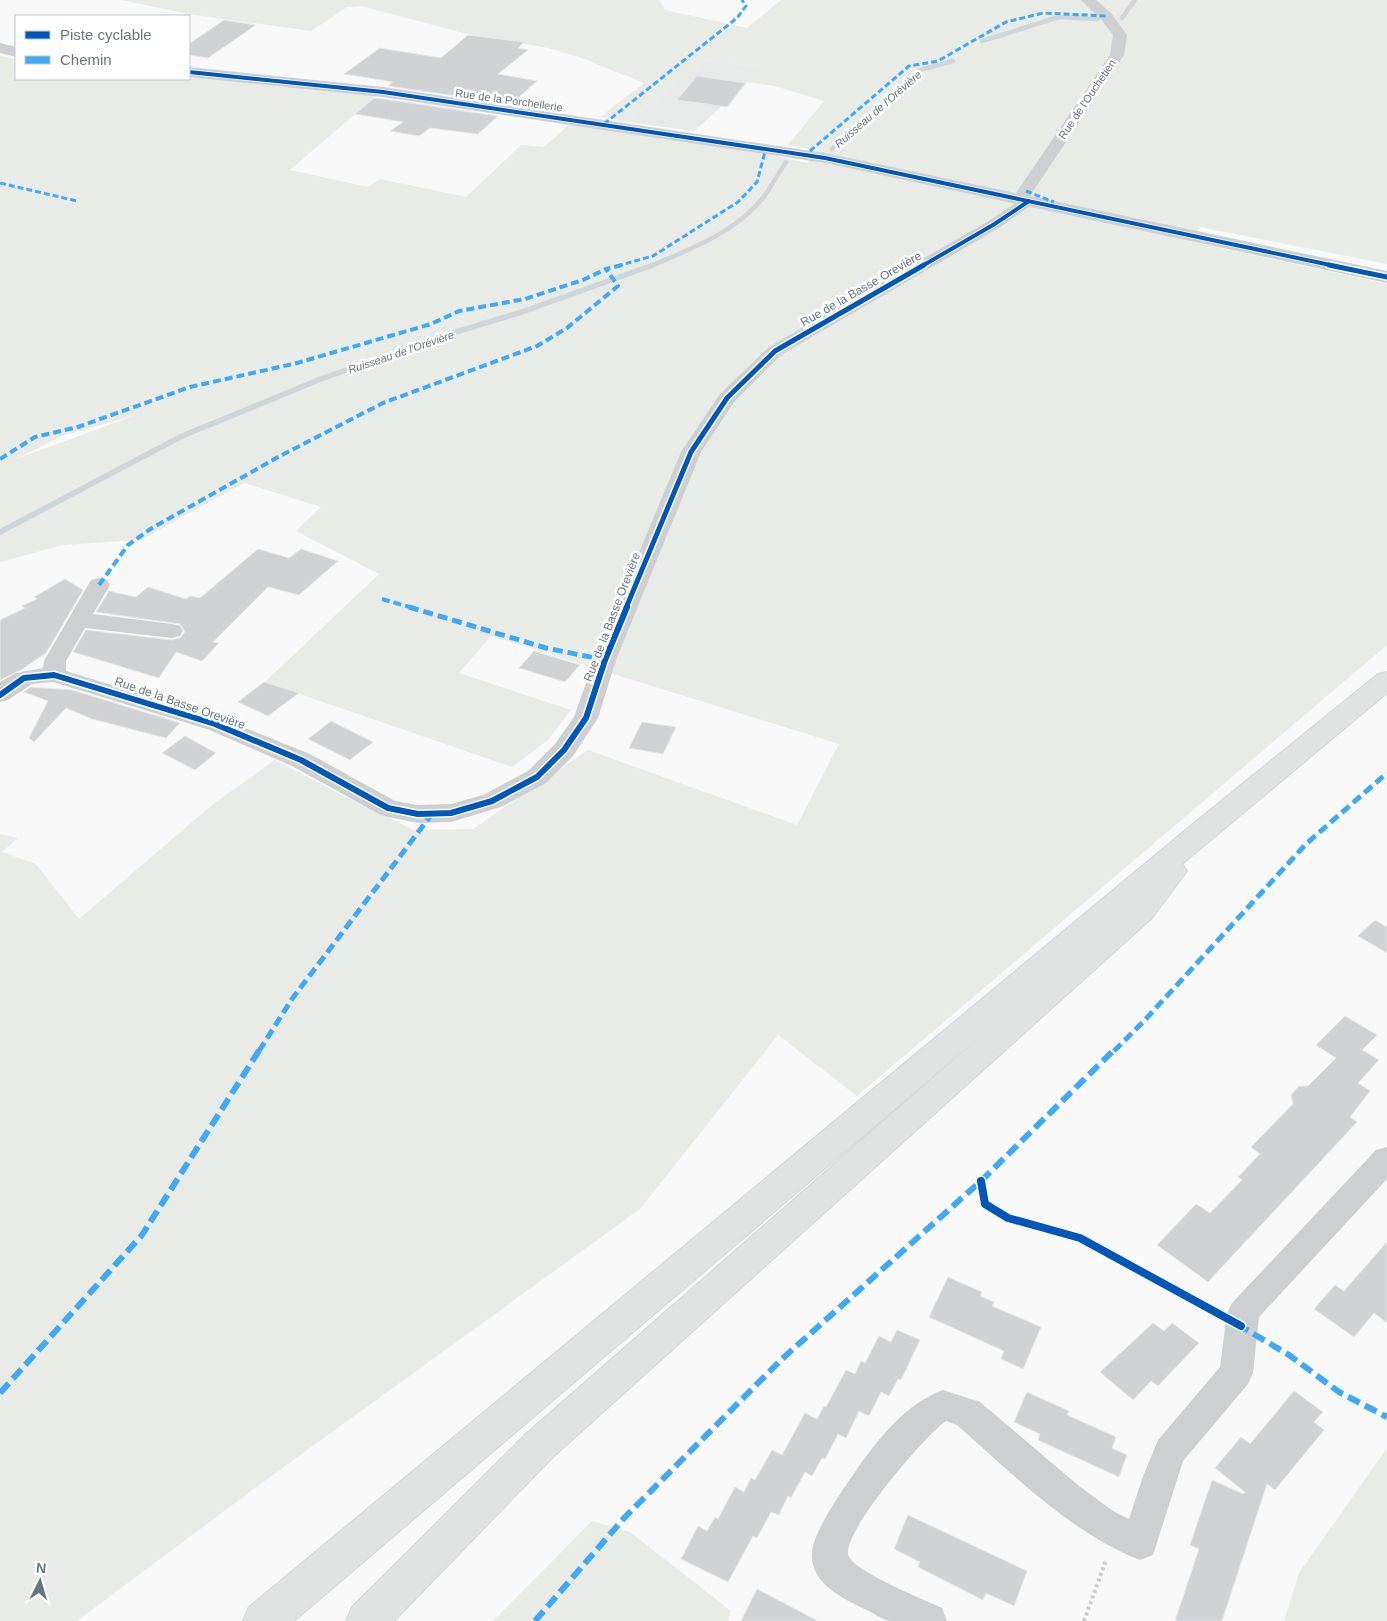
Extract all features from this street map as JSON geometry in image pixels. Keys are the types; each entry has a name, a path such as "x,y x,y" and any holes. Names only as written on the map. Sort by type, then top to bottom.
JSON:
{"main road":[{"path":"263,1621 1204,830 1387,680"},
{"path":"366,1621 540,1444 1142,911 1204,830"}],"street":[{"name":"Rue de l'Ouchetien","path":"1024,200 1117,55 1120,35 1106,16 1088,0"},
{"path":"0,48 15,52"},
{"name":"Rue de la Porchellerie","path":"190,72 383,92 825,158 1387,277"},
{"name":"Rue de la Basse Orevière","path":"0,695 11,684 30,675 54,675 215,724 301,760 388,808 418,814 451,813 492,801 537,777 564,750 586,718 605,660 691,452 727,398 775,351 993,225 1024,200"},
{"path":"54,675 55,661 99,585"},
{"path":"79,621 97,620 172,631"},
{"path":"929,1621 848,1581 832,1565 830,1547 859,1496 896,1447 921,1420 943,1405 968,1413 1067,1498 1101,1523 1140,1543 1159,1479 1170,1451 1236,1373 1243,1313 1387,1158"}],"path":[{"path":"1084,1621 1116,1531"}],"shaded area":[{"path":"122,0 659,0 665,10 747,28 781,0 1387,0 1387,264 1200,227 1188,241 1387,284 1387,645 857,1096 778,1035 640,1209 263,1482 77,1621 0,1621 0,834 18,838 2,852 36,864 79,919 212,805 275,760 414,830 473,829 588,750 797,825 839,744 491,636 459,673 571,710 548,740 512,767 265,682 379,574 296,531 321,507 244,483 141,540 63,545 0,562 0,56 15,59 15,80 190,80 190,76 376,96 290,170 368,187 380,179 466,197 521,145 544,147 570,124 771,155 807,163 820,152 788,145 824,101 775,86 747,82 758,67 706,60 628,122 600,117 644,83 579,57 548,48 467,34 362,6 347,7 311,31 188,14","holes":["139,414 16,459 62,436"]},
{"path":"706,60 759,67 728,107 721,107 694,131 628,122"},
{"path":"1387,1448 1387,1621 1284,1621 1299,1573"},
{"path":"592,1521 630,1532 731,1611 728,1621 493,1621"}],"building":[{"path":"224,20 256,25 208,58 190,55 190,43"},
{"path":"468,35 524,42 518,48 528,50 498,74 537,81 511,104 388,86 393,82 344,74 380,48 441,58"},
{"path":"697,76 745,83 727,107 677,100"},
{"path":"374,98 498,116 478,134 430,128 419,136 390,131 403,122 355,114"},
{"path":"258,549 289,558 301,549 338,561 299,595 268,587 213,642 219,643 202,661 176,652 159,678 73,652 86,630 172,640 180,638 185,632 180,624 96,612 109,591 136,597 148,587 186,599 190,596 200,598"},
{"path":"65,579 83,590 46,653 21,670 0,680 0,620 25,608 22,606 37,599 34,597"},
{"path":"534,651 580,665 565,682 519,668"},
{"path":"264,682 299,693 268,716 238,702"},
{"path":"31,687 72,690 180,723 166,738 92,719 66,708 34,742 29,738 48,701 24,692"},
{"path":"331,721 373,742 350,760 308,739"},
{"path":"642,722 676,727 663,754 629,748"},
{"path":"185,736 216,753 195,770 162,753"},
{"path":"1375,920 1387,927 1387,953 1358,936"},
{"path":"1345,1016 1377,1035 1362,1050 1379,1060 1358,1083 1370,1091 1350,1117 1357,1122 1208,1282 1157,1245 1196,1204 1210,1213 1242,1180 1238,1177 1260,1154 1251,1147 1293,1104 1291,1095 1299,1086 1308,1086 1336,1058 1316,1045"},
{"path":"1387,1242 1387,1323 1374,1313 1354,1337 1314,1309 1335,1285 1344,1291"},
{"path":"948,1277 982,1292 980,1296 994,1302 992,1306 1041,1327 1023,1369 1001,1359 1004,1351 929,1317"},
{"path":"1153,1323 1164,1331 1172,1323 1199,1343 1158,1386 1151,1381 1133,1400 1100,1372"},
{"path":"897,1330 920,1340 901,1380 898,1379 889,1396 881,1392 869,1416 859,1411 846,1438 838,1434 825,1459 822,1458 812,1476 805,1472 791,1498 788,1496 779,1515 771,1512 757,1538 753,1536 728,1582 681,1559 698,1526 707,1531 715,1517 718,1519 735,1487 744,1492 751,1478 755,1480 772,1450 782,1455 805,1413 817,1419 824,1406 826,1407 846,1370 855,1374 861,1361 865,1363 879,1336 891,1342"},
{"path":"1294,1391 1323,1412 1314,1422 1324,1430 1275,1490 1267,1484 1222,1621 1175,1621 1199,1549 1190,1545 1212,1480 1243,1494 1245,1492 1215,1468 1241,1437 1250,1444"},
{"path":"1027,1392 1069,1411 1067,1415 1116,1437 1112,1448 1127,1455 1119,1477 1038,1440 1040,1434 1014,1422"},
{"path":"908,1515 1027,1571 1014,1606 986,1593 983,1600 918,1567 920,1562 894,1549"},
{"path":"757,1589 818,1621 741,1621"}],"waterway":[{"name":"Ruisseau de l'Orévière","path":"1122,18 1135,0"},
{"name":"Ruisseau de l'Orévière","path":"982,41 1059,17 1098,19"},
{"name":"Ruisseau de l'Orévière","path":"832,149 920,70 953,61"},
{"name":"Ruisseau de l'Orévière","path":"651,266 711,239 739,221 763,198 786,162"},
{"name":"Ruisseau de l'Orévière","path":"0,532 182,436 321,379 449,334 522,312 653,265"}],"marked path":[{"path":"604,124 737,18 746,6 742,0"},
{"path":"810,151 909,66 938,61 956,52 980,35 1006,22 1043,13 1106,16"},
{"path":"99,585 128,545 152,528 280,456 383,403 537,346 567,328 618,286 606,269 653,256 738,202 757,182 766,148"},
{"path":"0,183 77,201"},
{"path":"1026,191 1054,202"},
{"path":"0,459 35,437 78,427 90,421 190,387 297,363 431,324 459,311 525,299 583,280 606,269"},
{"path":"382,599 546,648 605,660"},
{"path":"535,1621 625,1517 782,1359 981,1181 1144,1021 1306,844 1387,773"},
{"path":"0,1393 142,1235 292,999 432,814"},
{"path":"1237,1324 1289,1355 1339,1392 1387,1417"}],"cycle path":[{"path":"190,72 383,92 825,158 1387,277"},
{"path":"0,695 24,678 54,675 215,724 301,760 388,808 418,814 451,813 492,801 537,777 564,750 586,718 605,660 691,452 727,398 775,351 993,225 1029,201"},
{"path":"981,1181 985,1204 1008,1218 1080,1238 1241,1326"}]}
